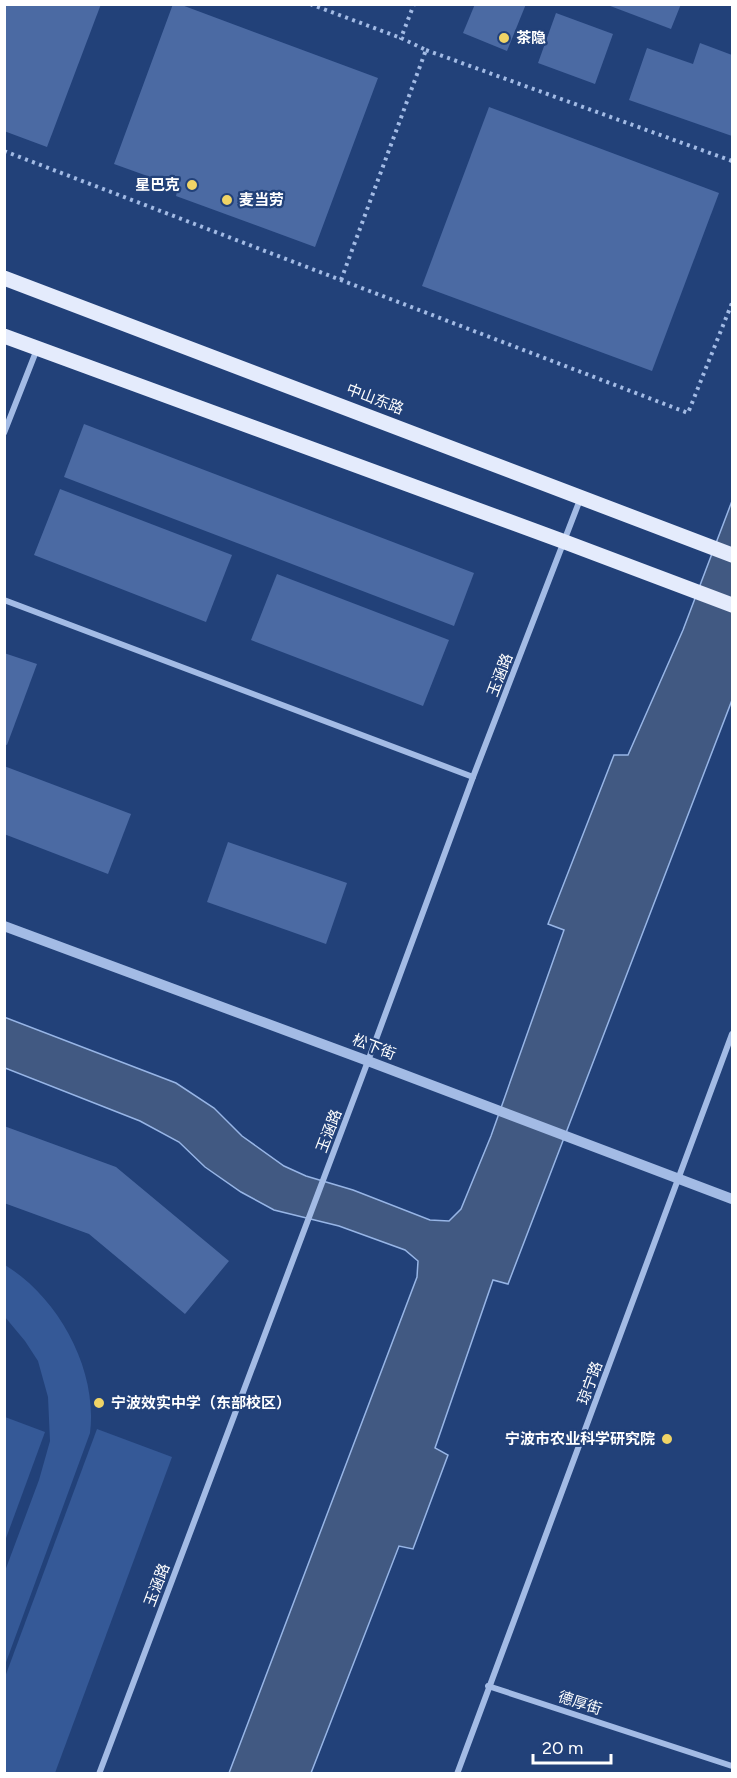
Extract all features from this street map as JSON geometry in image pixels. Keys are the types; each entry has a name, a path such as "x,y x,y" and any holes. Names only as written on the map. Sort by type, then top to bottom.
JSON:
{"main road":[{"name":"中山东路","path":"4,278 732,555"},
{"path":"4,336 732,605"}],"street":[{"path":"4,433 38,349"},
{"name":"玉涵路","path":"99,1773 473,777 581,496"},
{"path":"4,600 473,777"},
{"name":"松下街","path":"4,926 732,1199"},
{"name":"琼宁路","path":"457,1773 732,1034"},
{"name":"德厚街","path":"488,1686 732,1766"}],"path":[{"path":"309,4 401,38 426,50 732,161"},
{"path":"401,38 414,4"},
{"path":"341,280 426,50"},
{"path":"4,151 688,413 732,303"}],"shaded area":[{"path":"732,501 732,700 508,1284 493,1280 435,1448 448,1455 413,1549 399,1546 311,1773 229,1773 417,1277 418,1261 405,1250 339,1226 274,1210 241,1192 205,1167 179,1142 140,1121 5,1068 4,1017 176,1083 214,1108 242,1136 284,1166 430,1220 449,1221 461,1209 491,1136 564,930 548,924 614,755 628,755 683,630"},
{"path":"5,1265 42,1296 58,1316 81,1361 88,1385 91,1409 90,1433 5,1665 5,1571 39,1480 50,1441 48,1397 38,1361 5,1317"},
{"path":"4,1417 45,1432 5,1541"},
{"path":"97,1429 172,1457 55,1773 5,1773 5,1677"}],"building":[{"path":"4,4 101,4 47,147 4,131"},
{"path":"173,4 179,4 378,78 315,247 176,196 178,187 114,164"},
{"path":"475,4 526,4 507,51 463,33"},
{"path":"605,4 681,4 671,29"},
{"path":"556,13 613,34 595,84 538,63"},
{"path":"700,43 732,55 732,136 629,100 647,48 693,64"},
{"path":"489,107 719,193 652,371 422,286"},
{"path":"84,424 474,573 454,626 64,477"},
{"path":"60,489 232,555 206,622 34,555"},
{"path":"277,574 449,640 423,706 251,640"},
{"path":"4,653 37,664 7,745 4,744"},
{"path":"4,766 131,814 108,874 4,834"},
{"path":"228,842 347,883 326,944 207,902"},
{"path":"4,1126 116,1167 229,1261 185,1314 89,1234 4,1203"}],"place":[{"name":"茶隐","path":"504,38"},
{"name":"星巴克","path":"192,185"},
{"name":"麦当劳","path":"227,200"},
{"name":"宁波效实中学（东部校区）","path":"99,1403"},
{"name":"宁波市农业科学研究院","path":"667,1439"}]}
